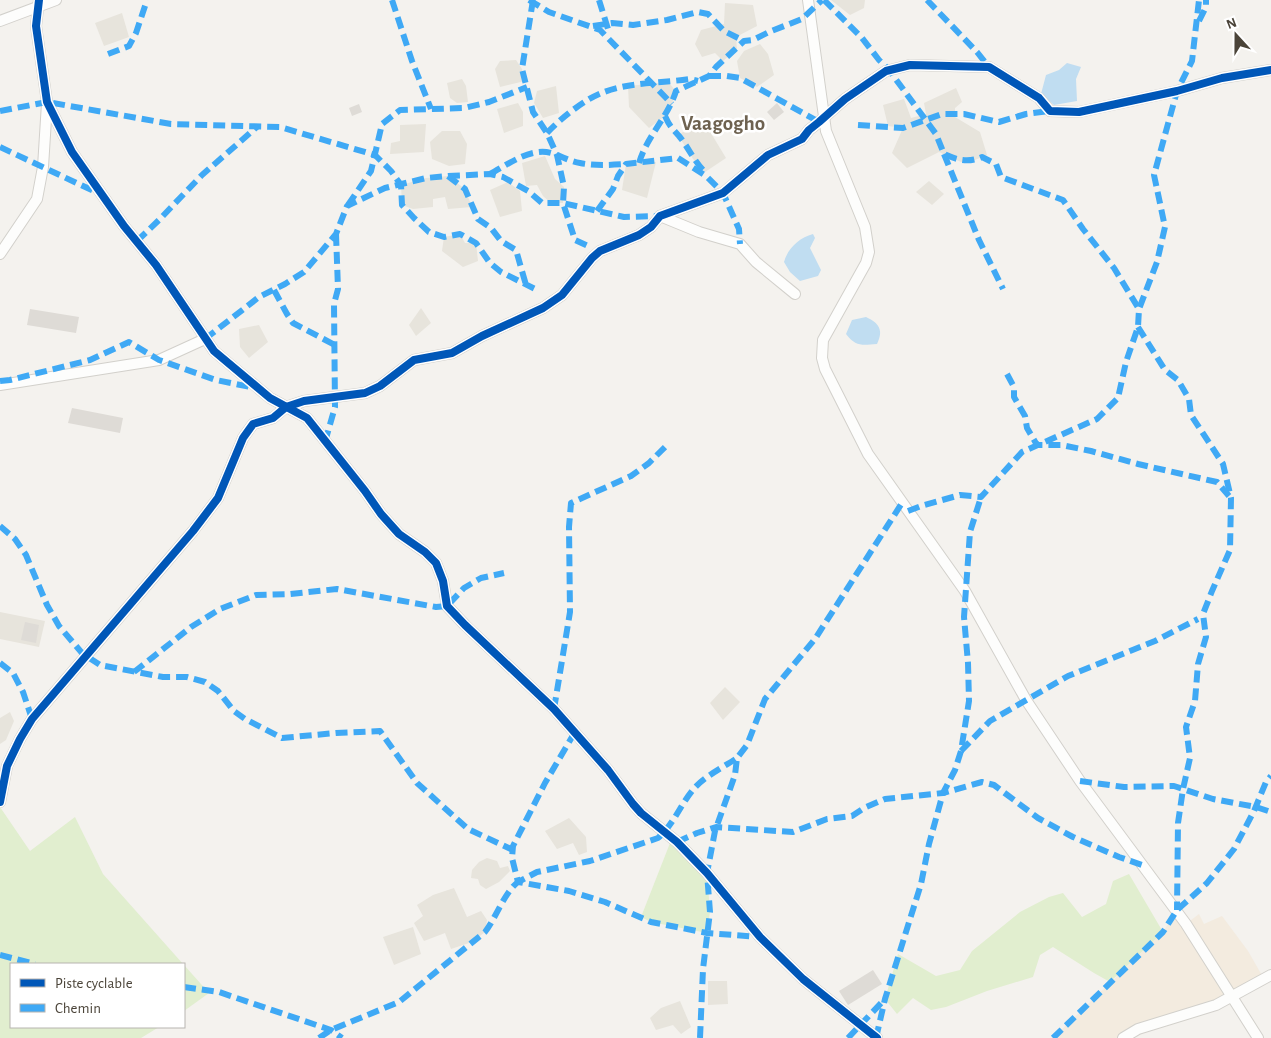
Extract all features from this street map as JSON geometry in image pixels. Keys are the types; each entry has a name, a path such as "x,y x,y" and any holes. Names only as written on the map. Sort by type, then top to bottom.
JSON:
{"street":[{"path":"0,21 38,3 56,0"},
{"path":"808,0 826,131 865,227 869,252 866,263 823,340 822,358 825,369 868,454 965,591 1026,700 1080,782 1186,924 1258,1038"},
{"path":"0,254 36,199 43,167 47,102 37,35 38,3"},
{"path":"0,802 7,766 32,719 198,525 218,498 243,438 253,424 273,418 286,407 304,401 365,393 380,386 414,360 452,354 482,336 542,308 562,295 600,251 639,235 651,227 660,216 723,192 768,155 802,139 809,130 858,89 886,71 910,65 989,67 1039,98 1050,111 1079,112 1177,91 1222,78 1271,70"},
{"path":"47,102 72,152 124,226 156,265 214,350 270,398 307,418 381,514 400,534 425,552 436,563 443,581 447,606 554,709 608,770 637,808 677,842 707,873 760,937 810,984 877,1038"},
{"path":"660,216 699,232 740,244 756,262 795,294"},
{"path":"0,385 159,360 205,339"},
{"path":"1123,1038 1138,1029 1216,1005 1271,975"}],"shaded area":[{"path":"831,0 865,0 864,8 850,15"},
{"path":"725,3 753,5 757,26 736,37 737,49 723,61 715,53 702,57 695,44 701,30 724,24"},
{"path":"122,13 129,37 104,46 95,23"},
{"path":"760,44 768,54 774,75 757,87 740,78 737,61 744,51"},
{"path":"516,60 522,69 525,81 500,87 495,69 500,61"},
{"path":"462,79 466,86 468,102 457,103 450,98 447,83"},
{"path":"668,82 676,91 672,104 665,116 649,128 629,107 628,86"},
{"path":"556,86 559,113 543,118 534,103 537,91"},
{"path":"956,88 962,102 955,108 955,117 980,132 987,155 975,160 961,162 939,152 907,168 892,153 903,128 888,126 883,105 904,99 911,118 926,114 924,103"},
{"path":"518,103 523,112 523,126 504,133 497,109"},
{"path":"703,120 726,158 705,172 693,159 678,135"},
{"path":"426,124 424,152 390,154 391,143 400,141 400,125"},
{"path":"442,131 460,131 467,144 465,164 449,166 432,159 430,142"},
{"path":"545,156 555,179 564,187 563,203 551,203 543,196 537,185 526,186 522,163"},
{"path":"656,162 647,198 622,190 626,164"},
{"path":"448,176 465,189 472,207 448,209 445,197 433,199 433,207 413,209 402,205 401,185 426,178"},
{"path":"929,181 944,194 932,205 916,192"},
{"path":"508,182 520,191 522,211 500,217 490,190"},
{"path":"460,234 465,243 476,243 478,261 463,267 442,251 444,237"},
{"path":"421,308 431,323 416,336 409,325"},
{"path":"259,325 268,342 249,358 240,347 239,329"},
{"path":"0,612 45,621 39,647 0,639"},
{"path":"725,687 740,702 723,720 710,703"},
{"path":"10,712 14,721 6,740 0,744 0,718"},
{"path":"569,818 586,837 587,852 579,855 573,843 557,849 545,831"},
{"path":"487,858 497,861 500,868 508,866 510,871 499,882 486,889 480,885 478,879 471,878 472,870 479,862"},
{"path":"454,888 467,917 481,911 487,920 485,932 472,942 451,949 445,933 424,941 414,923 423,916 417,905 433,895"},
{"path":"1177,910 1186,924 1199,914 1204,924 1222,916 1248,951 1264,979 1231,998 1123,1038 1053,1038 1163,932"},
{"path":"413,927 421,954 394,965 383,937"},
{"path":"708,981 727,981 728,1004 708,1005"},
{"path":"680,1001 691,1027 681,1034 673,1025 656,1030 650,1018 661,1008"}],"green space":[{"path":"0,807 30,851 75,817 103,874 182,963 10,963 10,1028 157,1028 141,1038 0,1038"},
{"path":"672,838 707,873 710,912 707,933 651,922 641,917"},
{"path":"1129,874 1163,932 1110,982 1053,947 1040,955 1033,977 987,991 946,1007 931,1010 913,998 897,1014 885,999 898,954 936,976 960,970 972,951 1020,912 1049,897 1063,893 1082,917 1106,904 1113,881"},
{"path":"185,966 209,993 185,1010"}],"water":[{"path":"1067,63 1081,67 1076,79 1077,101 1054,105 1041,94 1046,75 1059,70"},
{"path":"813,234 815,238 810,248 821,270 818,276 800,281 790,272 784,262 788,252 795,244"},
{"path":"866,317 877,324 879,328 880,335 877,344 856,343 846,334 852,320"}],"building":[{"path":"777,103 784,112 774,120 767,112"},
{"path":"359,104 362,112 352,116 349,108"},
{"path":"30,309 79,317 76,333 27,325"},
{"path":"72,408 123,418 120,433 68,423"},
{"path":"25,622 39,625 36,643 21,640"},
{"path":"873,970 882,984 848,1005 839,991"}],"marked path":[{"path":"108,54 129,46 136,33 147,0"},
{"path":"392,0 412,61 431,109"},
{"path":"529,0 549,12 600,30 672,104"},
{"path":"533,0 522,69 533,112 547,133 557,155 564,187 563,203 575,240 588,246"},
{"path":"599,0 608,29"},
{"path":"639,163 647,144 668,109 676,91 709,76 744,41 753,40 802,19 822,0"},
{"path":"824,0 862,38 889,70 936,134 944,154 963,160 982,157 996,164 1001,177 1063,200 1114,268 1139,309"},
{"path":"927,0 989,67"},
{"path":"908,511 960,495 981,497 1022,452 1097,419 1118,398 1126,362 1138,327 1139,309 1157,262 1165,227 1154,175 1177,91 1192,61 1199,0"},
{"path":"1199,21 1206,7 1206,0"},
{"path":"593,26 612,23 633,25 667,20 698,12 708,14 724,31 744,41"},
{"path":"709,76 740,78 819,122"},
{"path":"547,133 589,99 604,92 625,86 647,83 690,79 698,81"},
{"path":"348,205 371,171 382,124 400,110 464,108 489,102 527,87"},
{"path":"0,111 47,102 171,124 280,127 375,155 391,171 401,185 402,205 429,232 444,237 460,234 476,243 490,263 501,272 539,291"},
{"path":"858,125 903,128 942,114 964,114 999,122 1026,114 1050,111"},
{"path":"665,116 703,170"},
{"path":"137,241 202,175 258,126"},
{"path":"0,147 98,193"},
{"path":"490,174 520,158 539,152 549,153 586,164 626,164"},
{"path":"944,154 979,240 1003,289"},
{"path":"597,211 613,189 618,176 626,164 678,158 706,176 723,193 739,229 740,244"},
{"path":"205,339 259,297 304,272 336,234 347,206 385,188 426,178 490,174 503,177 528,191 542,203 563,203 624,217 660,216"},
{"path":"448,176 465,189 478,219 491,228 501,241 516,250 526,285"},
{"path":"325,442 335,407 334,304 338,289 336,234"},
{"path":"274,290 293,323 335,345"},
{"path":"1138,327 1165,370 1178,380 1189,399 1191,415 1223,464 1231,498 1230,550 1203,614 1206,637 1198,664 1195,701 1186,727 1190,758 1178,823 1177,910"},
{"path":"0,381 90,360 129,342 159,360 216,380 255,388"},
{"path":"1007,374 1014,387 1014,397 1025,416 1027,428 1037,445 1061,445 1091,451 1217,482 1229,496"},
{"path":"554,709 570,612 569,527 571,503 631,476 649,463 665,447"},
{"path":"876,1038 885,999 921,884 929,844 943,793 955,770 961,751 969,701 964,617 970,532 981,497"},
{"path":"700,1038 703,969 710,912 707,873 715,831 735,775 737,758 747,745 765,699 815,639 902,503"},
{"path":"0,526 15,539 26,555 47,605 59,626 82,653 100,665 163,677 187,677 205,682 218,691 234,711 245,719 282,738 380,731 417,783 468,829 513,850"},
{"path":"134,672 191,627 220,609 256,595 290,594 337,589 436,607 447,606 464,588 481,578 504,573"},
{"path":"961,751 990,721 1068,676 1155,641 1198,619"},
{"path":"0,663 13,673 23,692 32,719"},
{"path":"575,732 545,783 513,846 512,858 518,882 537,872 590,861 658,838 668,827 696,786 737,758"},
{"path":"1053,1038 1163,932 1177,910 1207,883 1234,849 1254,811 1266,782 1271,776"},
{"path":"1080,781 1124,787 1174,786 1213,799 1256,807 1271,812"},
{"path":"677,842 716,827 793,832 827,819 852,816 864,808 885,799 943,793 982,782 994,785 1038,818 1073,837 1142,865"},
{"path":"319,1038 331,1030 399,1002 485,932 508,892 518,882 569,891 605,902 651,922 707,933 760,937"},
{"path":"0,955 31,963"},
{"path":"185,987 219,992 331,1030 342,1038"},
{"path":"848,1038 885,999"}],"cycle path":[{"path":"39,0 36,26 47,102 72,152 124,226 156,265 214,351 270,398 307,418 381,514 399,534 425,552 436,563 443,581 447,606 554,709 608,770 641,813 677,842 707,873 760,937 803,979 877,1038"},
{"path":"0,802 7,766 32,719 193,531 218,498 243,438 253,424 273,418 286,407 304,401 365,393 380,386 414,360 452,353 482,336 543,308 562,295 600,251 639,235 651,227 660,216 723,193 768,155 802,139 809,130 845,99 886,71 910,65 989,67 1039,98 1050,111 1079,112 1177,91 1222,78 1271,70"}],"district":[{"name":"Vaagogho","path":"723,123"}]}
